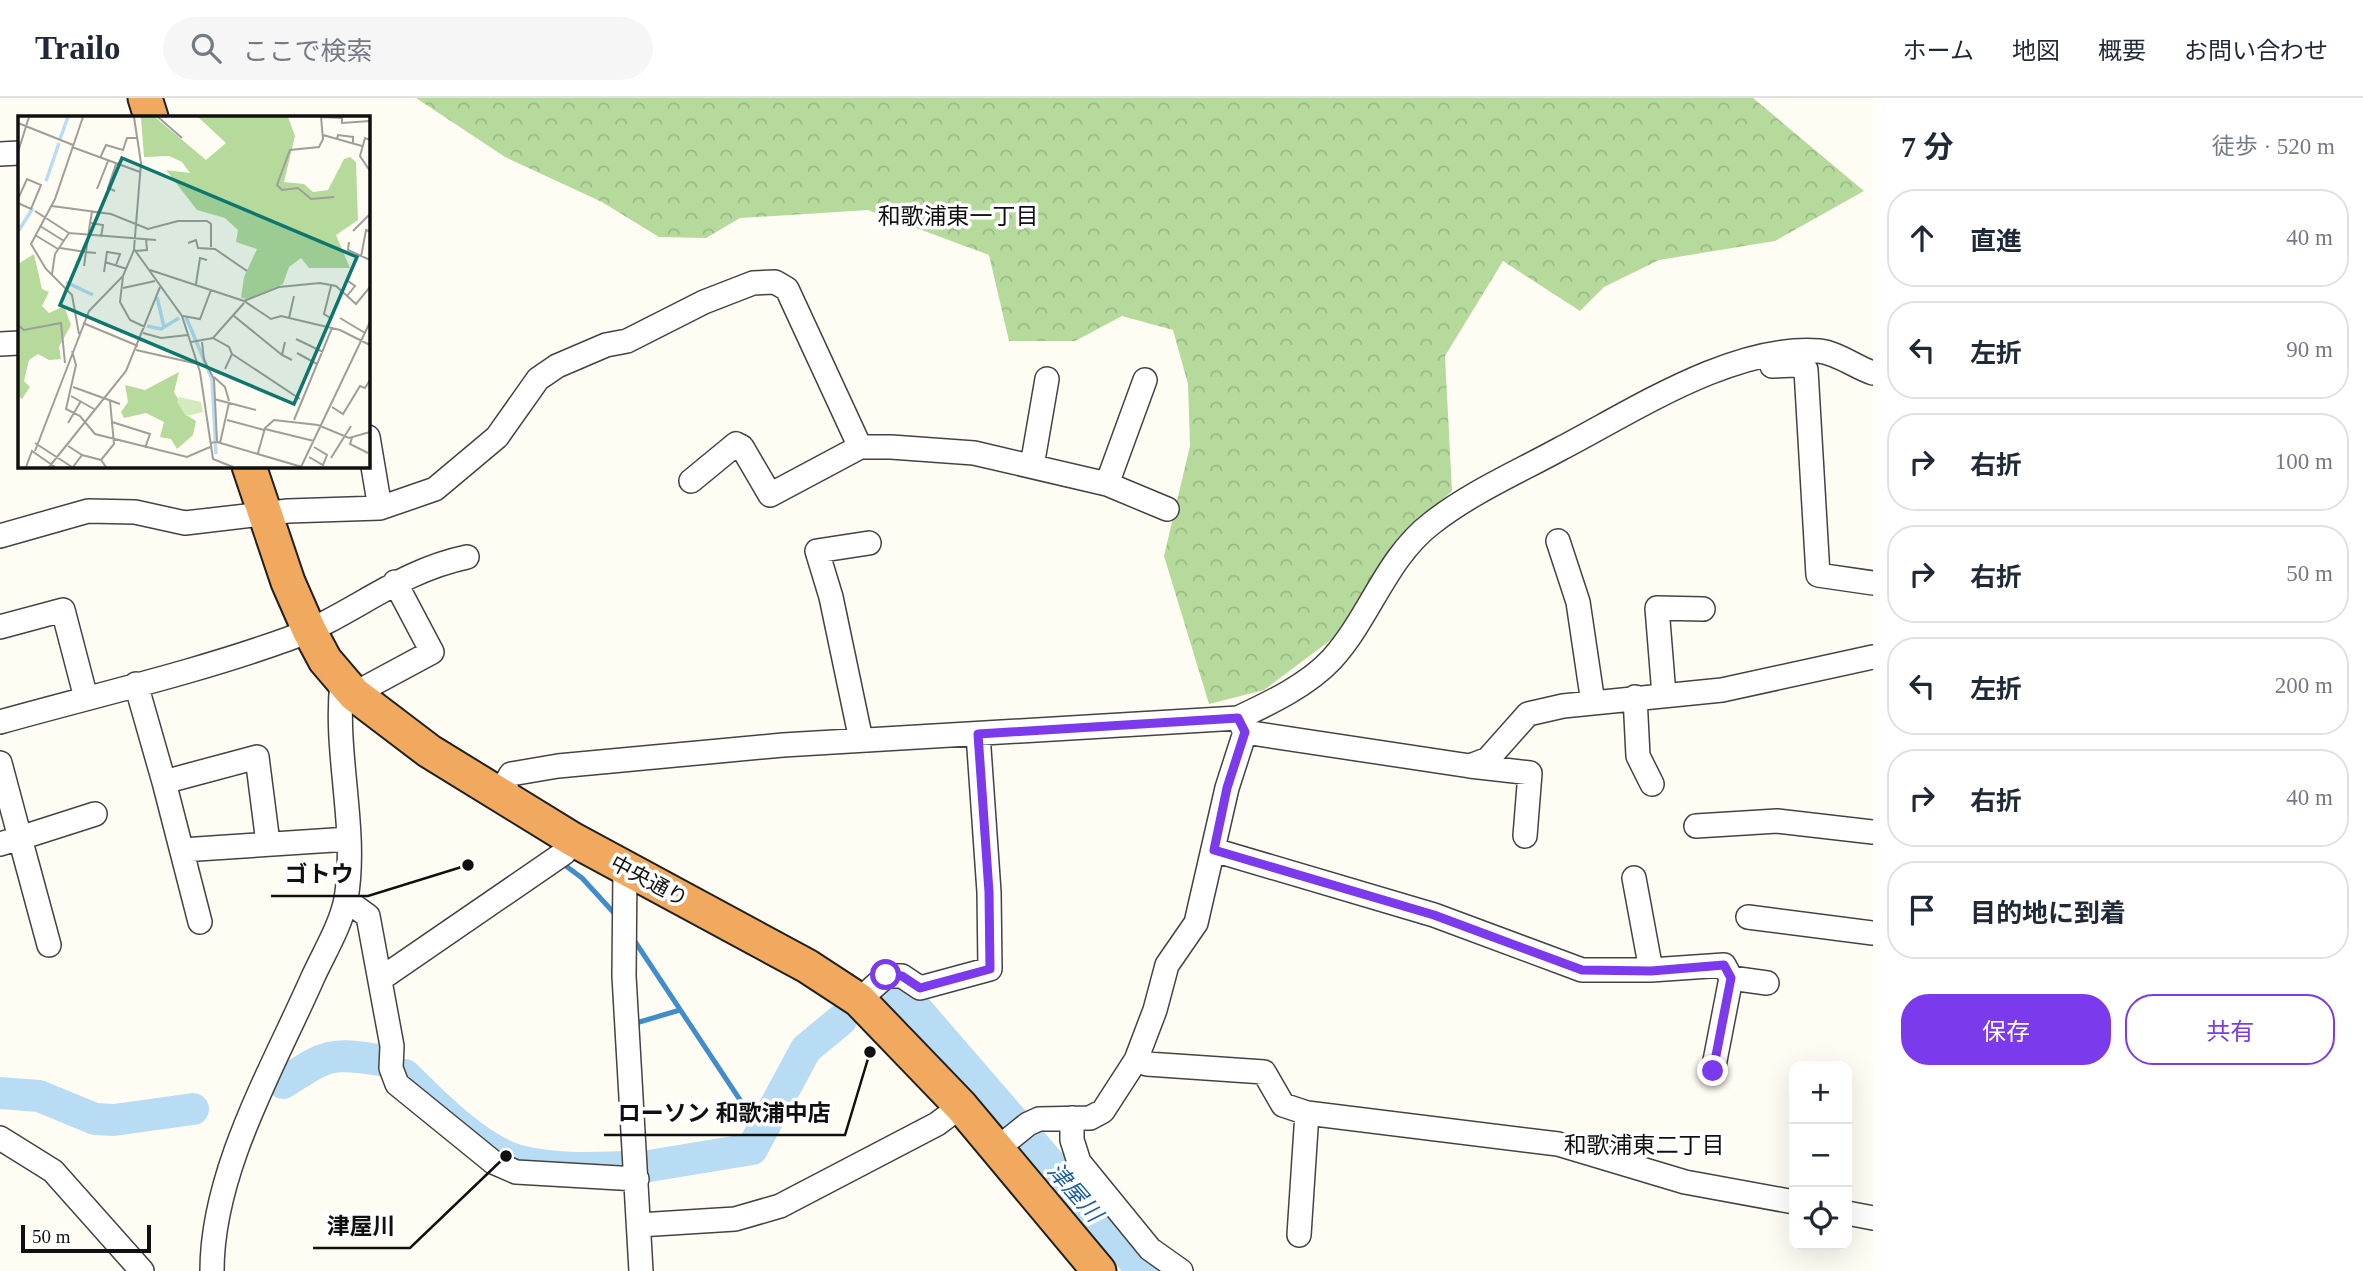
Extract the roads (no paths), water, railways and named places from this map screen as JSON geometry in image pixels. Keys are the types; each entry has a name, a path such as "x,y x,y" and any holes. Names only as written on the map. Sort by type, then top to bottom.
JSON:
{"highway":[{"path":"145,98 151,116"},
{"name":"中央通り","path":"249,467 288,582 309,630 324,660 348,688 429,751 572,839 807,966 859,1000 961,1106 1013,1136 1099,1271"}],"street":[{"path":"0,154 18,153"},
{"path":"0,536 88,511 135,512 185,523 265,513 380,508 435,489 497,437 538,379 557,366 606,345 627,341 704,302 753,283 775,282 787,289 860,447"},
{"path":"0,344 18,343"},
{"path":"1013,1136 1039,1119 1090,1118 1103,1111 1136,1060 1155,1010 1167,965 1196,923 1242,725 1332,659 1403,551 1432,523 1650,398 1748,361 1820,351 1873,373"},
{"path":"1748,361 1772,366 1796,365 1806,370 1818,575 1873,583"},
{"path":"1032,466 1047,379"},
{"path":"1107,484 1146,380"},
{"path":"369,443 380,508"},
{"path":"691,481 736,444 742,447 770,495 860,447 974,453 1107,484 1167,509"},
{"path":"1558,541 1578,602 1593,703"},
{"path":"861,740 831,597 817,551 869,543"},
{"path":"0,722 136,684 309,630 395,582 433,565 467,558"},
{"path":"212,1271 212,1235 248,1116 346,900 349,839 338,721 348,688 432,652 395,582"},
{"path":"1664,695 1657,608 1703,609"},
{"path":"0,627 63,610 86,698"},
{"path":"1470,766 1488,759 1528,714 1635,697 1722,690 1873,657"},
{"path":"136,684 201,922"},
{"path":"1635,697 1638,756 1652,784"},
{"path":"500,793 511,774 558,766 861,740 1242,725 1470,766 1530,773 1525,835"},
{"path":"859,1000 886,975 902,976 920,988 990,969 989,892 978,734"},
{"path":"164,782 257,757 268,843"},
{"path":"0,763 10,841 49,945"},
{"path":"10,841 95,814"},
{"path":"1696,826 1777,821 1873,832"},
{"path":"182,850 349,839"},
{"path":"382,978 564,853 572,839"},
{"path":"1214,850 1434,915 1582,970 1651,971 1724,965 1731,978 1713,1071"},
{"path":"625,869 624,976 641,1271"},
{"path":"1634,878 1651,971"},
{"path":"346,900 368,916 382,978 392,1046 391,1068 397,1084 492,1162 516,1172 637,1179"},
{"path":"1748,917 1873,933"},
{"path":"1731,978 1767,983"},
{"path":"1136,1060 1147,1064 1265,1072 1283,1105 1307,1113 1558,1144 1685,1182 1789,1201"},
{"path":"639,1224 735,1219 780,1206 937,1124 961,1106"},
{"path":"1299,1235 1307,1113"},
{"path":"1072,1118 1072,1140 1079,1162 1150,1250 1181,1271"},
{"path":"0,1138 53,1171 142,1271"},
{"path":"1852,1214 1873,1218"}],"waterway":[{"path":"562,863 582,878 615,914"},
{"path":"632,937 754,1121 769,1121"},
{"name":"津屋川","path":"888,996 900,995 919,1012 1136,1263 1149,1271"},
{"path":"636,1023 680,1010"},
{"name":"津屋川","path":"649,1166 752,1149 806,1049 841,1020"},
{"name":"津屋川","path":"283,1083 309,1066 328,1058 349,1056 380,1060"},
{"name":"津屋川","path":"405,1075 460,1126 491,1149 507,1157 549,1166 627,1167"},
{"name":"津屋川","path":"0,1093 39,1096 95,1119 114,1120 193,1109"}],"place":[{"name":"ゴトウ","path":"468,865"},
{"name":"ローソン 和歌浦中店","path":"870,1052"},
{"name":"津屋川","path":"506,1156"}],"district":[{"name":"和歌浦東一丁目","path":"958,216"},
{"name":"和歌浦東二丁目","path":"1644,1145"}]}
